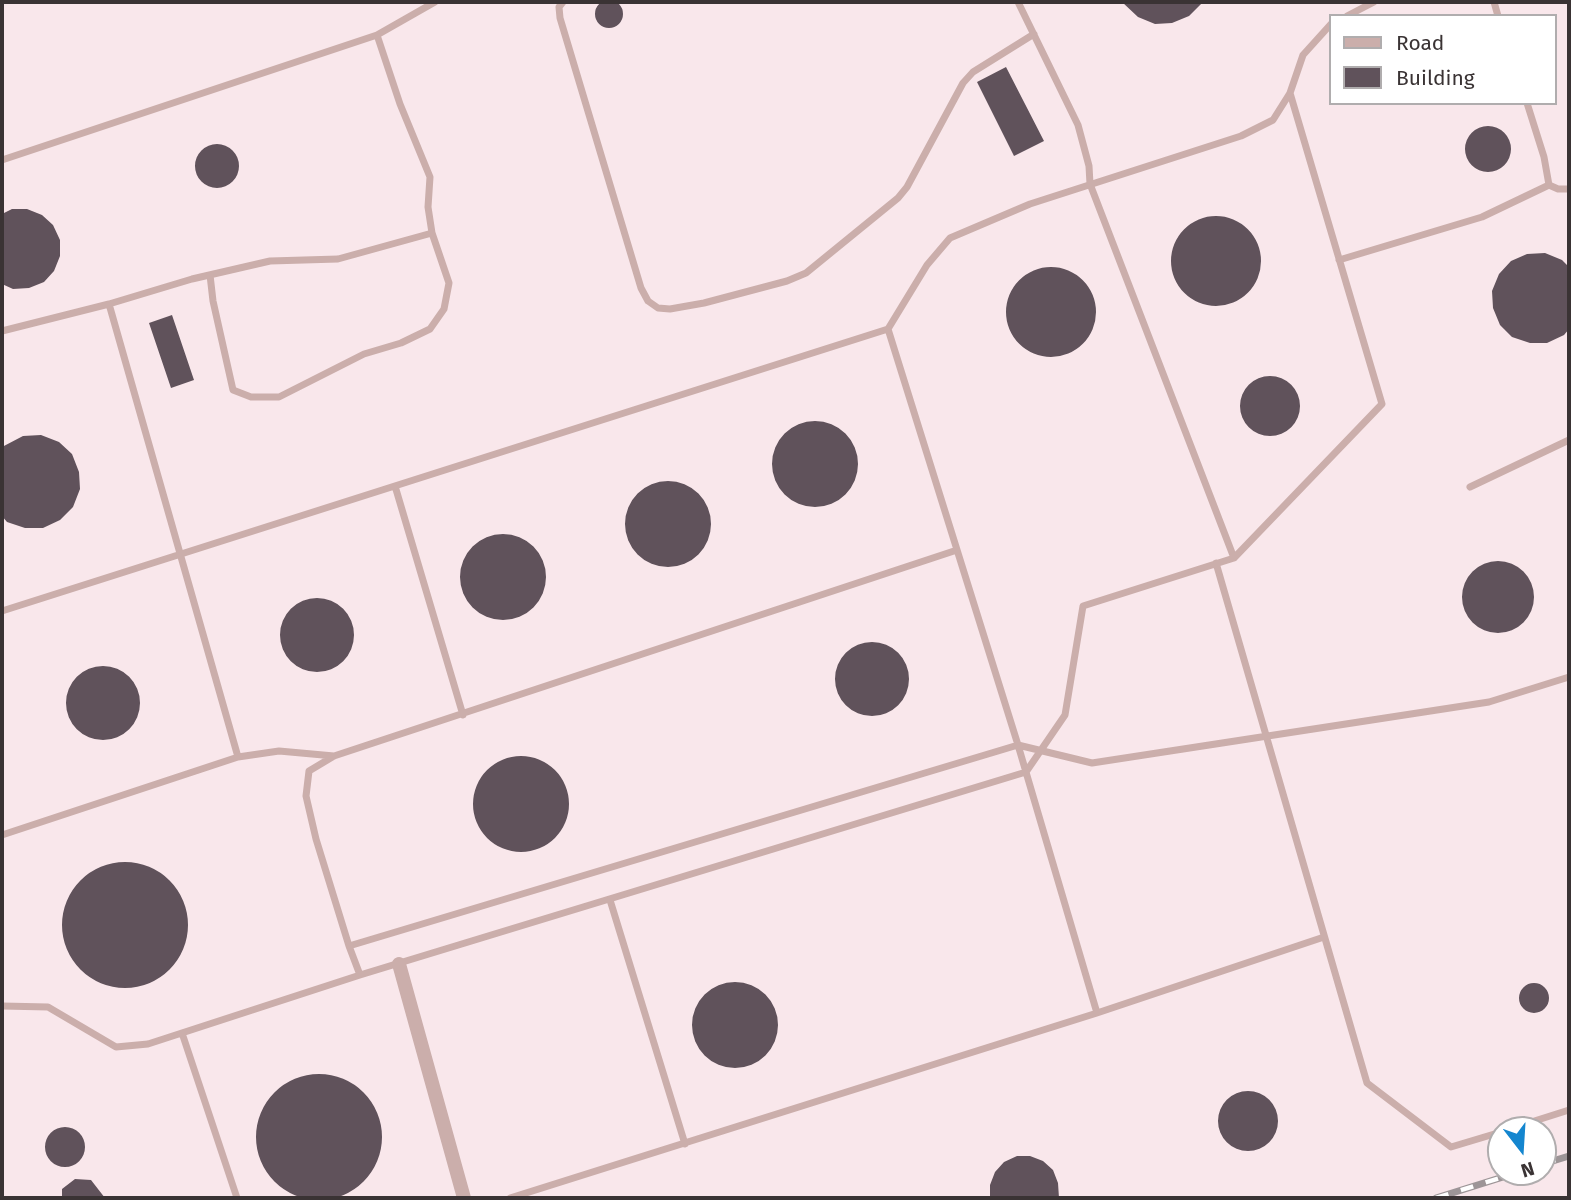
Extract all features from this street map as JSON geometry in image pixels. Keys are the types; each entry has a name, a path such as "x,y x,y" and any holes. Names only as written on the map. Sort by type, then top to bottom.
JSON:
{"street":[{"path":"399,964 464,1198"}],"lane":[{"path":"2,160 377,36 435,2"},
{"path":"562,2 559,7 564,31 640,288 648,301 658,308 670,309 704,303 787,281 806,273 898,198 907,187 963,83 973,72 1034,34"},
{"path":"1018,2 1078,125 1089,166 1090,184 1234,558"},
{"path":"1351,14 1374,2"},
{"path":"2,611 888,329 927,265 950,238 1030,204 1241,136 1273,120 1290,93 1303,55 1330,25"},
{"path":"210,275 213,302 233,390 251,397 279,397 365,354 401,343 430,329 444,309 449,283 432,233 428,207 430,177 400,104 377,36"},
{"path":"2,1006 48,1007 116,1047 148,1044 360,975 1026,772 1065,715 1083,606 1234,558 1382,404 1290,93"},
{"path":"1528,105 1544,157 1549,185"},
{"path":"1339,260 1482,217 1549,185 1558,189 1569,189"},
{"path":"2,331 270,261 338,259 432,233"},
{"path":"109,304 238,757"},
{"path":"888,329 1018,745 1097,1013"},
{"path":"1470,487 1569,440"},
{"path":"395,486 463,715"},
{"path":"360,975 316,839 306,796 309,771 334,756 957,550"},
{"path":"1216,563 1367,1083 1451,1147 1487,1136"},
{"path":"349,946 1018,745 1092,763 1489,702 1569,677"},
{"path":"2,835 238,757 279,751 334,756"},
{"path":"610,900 685,1144"},
{"path":"510,1198 1097,1013 1324,937"},
{"path":"182,1032 237,1198"},
{"path":"1550,1116 1569,1110"}],"shaded area":[{"path":"2,2 1569,2 1569,1198 2,1198"}],"building":[{"path":"609,0 619,4 623,14 619,24 609,28 599,24 595,14 599,4"},
{"path":"1122,2 1203,2 1189,16 1172,23 1155,24 1138,17"},
{"path":"1006,67 1044,141 1014,156 977,82"},
{"path":"1488,126 1504,133 1511,149 1504,165 1488,172 1472,165 1465,149 1472,133"},
{"path":"217,144 232,151 239,166 232,181 217,188 202,181 195,166 202,151"},
{"path":"12,209 27,209 42,215 53,225 60,240 60,256 54,271 44,282 29,288 13,289 2,284 2,214"},
{"path":"1216,216 1233,219 1248,229 1258,244 1261,261 1258,278 1248,293 1233,303 1216,306 1199,303 1184,293 1174,278 1171,261 1174,244 1184,229 1199,219"},
{"path":"1545,253 1562,260 1569,267 1569,329 1564,335 1547,343 1530,343 1512,337 1500,325 1493,308 1492,291 1499,274 1511,261 1527,254"},
{"path":"1051,267 1068,270 1083,280 1093,295 1096,312 1093,329 1083,344 1068,354 1051,357 1034,354 1019,344 1009,329 1006,312 1009,295 1019,280 1034,270"},
{"path":"172,315 194,380 171,388 149,323"},
{"path":"1264,376 1276,376 1292,384 1298,394 1298,418 1292,428 1276,436 1264,436 1248,428 1240,412 1240,400 1248,384"},
{"path":"815,421 831,425 845,434 854,448 858,464 854,480 845,494 831,503 815,507 799,503 785,494 776,480 772,464 776,448 785,434 799,425"},
{"path":"41,435 59,442 72,454 79,472 80,489 73,507 60,520 43,528 25,528 7,522 2,516 2,447 23,436"},
{"path":"668,481 684,485 698,494 707,508 711,524 707,540 698,554 684,563 668,567 652,563 638,554 629,540 625,524 629,508 638,494 652,485"},
{"path":"503,534 519,538 533,547 542,561 546,577 542,593 533,607 519,616 503,620 487,616 473,607 464,593 460,577 464,561 473,547 487,538"},
{"path":"1498,561 1518,567 1528,577 1534,597 1528,617 1518,627 1498,633 1478,627 1468,617 1462,597 1468,577 1478,567"},
{"path":"317,598 331,601 343,609 351,621 354,635 351,649 343,661 331,669 317,672 303,669 291,661 283,649 280,635 283,621 291,609 303,601"},
{"path":"872,642 886,645 898,653 906,665 909,679 906,693 898,705 886,713 872,716 858,713 846,705 838,693 835,679 838,665 846,653 858,645"},
{"path":"103,666 117,669 129,677 137,689 140,703 137,717 129,729 117,737 103,740 89,737 77,729 69,717 66,703 69,689 77,677 89,669"},
{"path":"521,756 539,759 555,770 566,786 569,804 566,822 555,838 539,849 521,852 503,849 487,838 476,822 473,804 476,786 487,770 503,759"},
{"path":"125,862 149,866 170,880 184,901 188,925 184,949 170,970 149,984 125,988 101,984 80,970 66,949 62,925 66,901 80,880 101,866"},
{"path":"735,982 759,989 771,1001 778,1025 771,1049 759,1061 735,1068 711,1061 699,1049 692,1025 699,1001 711,989"},
{"path":"1534,983 1545,987 1549,998 1545,1009 1534,1013 1523,1009 1519,998 1523,987"},
{"path":"319,1074 343,1078 364,1092 378,1113 382,1137 378,1161 364,1182 343,1196 319,1200 295,1196 274,1182 260,1161 256,1137 260,1113 274,1092 295,1078"},
{"path":"1248,1091 1265,1096 1273,1104 1278,1121 1273,1138 1265,1146 1248,1151 1231,1146 1223,1138 1218,1121 1223,1104 1231,1096"},
{"path":"65,1127 79,1133 85,1147 79,1161 65,1167 51,1161 45,1147 51,1133"},
{"path":"1017,1156 1030,1156 1043,1161 1053,1170 1058,1183 1059,1198 990,1198 990,1185 995,1172 1004,1162"},
{"path":"75,1179 91,1180 105,1198 62,1198 62,1189"}],"railway":[{"path":"1557,1160 1569,1156"},
{"path":"1436,1198 1487,1182"}]}
